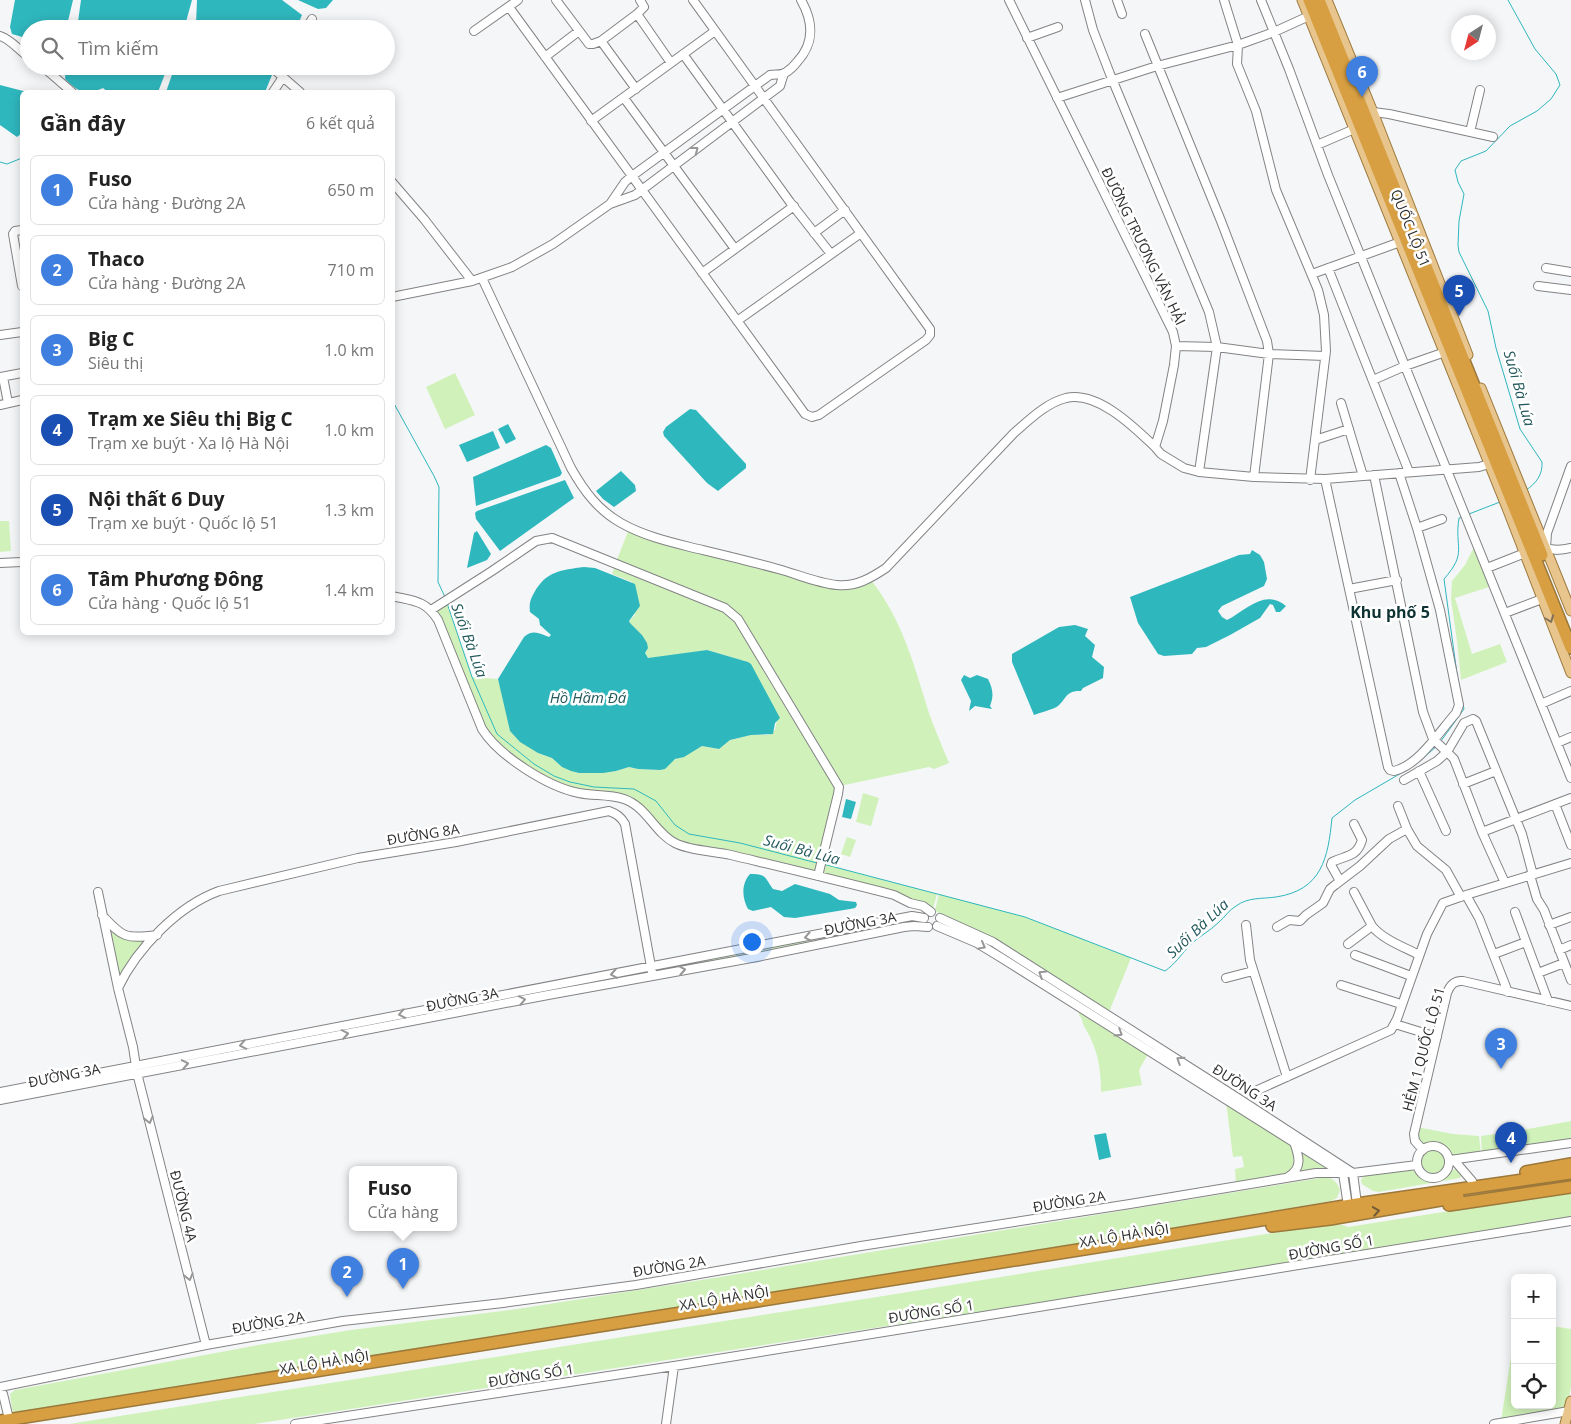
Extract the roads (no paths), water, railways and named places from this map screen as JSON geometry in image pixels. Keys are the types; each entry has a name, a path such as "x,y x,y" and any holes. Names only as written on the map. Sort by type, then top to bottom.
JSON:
{"highway":[{"name":"QUỐC LỘ 51","path":"1308,0 1320,8 1369,113 1433,274 1534,552"},
{"name":"QUỐC LỘ 51","path":"1320,8 1358,128 1402,241 1447,352 1499,460"},
{"path":"1534,552 1571,627"},
{"path":"1534,552 1571,648"},
{"name":"XA LỘ HÀ NỘI","path":"4,1420 1352,1205 1421,1199 1446,1185 1571,1164"},
{"path":"1446,1194 1571,1173"},
{"path":"1446,1194 1571,1179"},
{"name":"XA LỘ HÀ NỘI","path":"1421,1199 1434,1206 1571,1187"},
{"name":"XA LỘ HÀ NỘI","path":"30,1424 1269,1227 1446,1194"}],"main road":[{"name":"QUỐC LỘ 51","path":"1302,0 1320,8"},
{"path":"1534,552 1542,599 1571,673"},
{"path":"1534,552 1571,611"},
{"path":"1566,1424 1571,1401"}],"street":[{"path":"474,31 518,0"},
{"path":"556,0 589,44 601,41 638,14 644,7 640,0"},
{"path":"625,182 638,192 702,273 805,414 812,417 819,415 926,340 930,335 930,329 693,0"},
{"path":"395,296 472,281 512,267 540,252 610,204 638,192 674,166 780,86 784,74 801,58 810,40 810,20 801,0"},
{"name":"ĐƯỜNG TRƯƠNG VĂN HẢI","path":"1008,0 1173,332 1176,346 1174,365 1163,421 1155,447"},
{"path":"1085,0 1093,30 1112,80 1209,312 1214,330 1217,347 1200,472"},
{"path":"1117,0 1122,14"},
{"path":"1224,0 1238,46 1237,64 1256,111 1276,190 1322,302 1325,327 1325,356 1310,480"},
{"path":"1260,0 1571,778"},
{"path":"508,7 632,176 638,192"},
{"path":"1056,98 1157,66 1238,46 1274,32 1320,8"},
{"path":"638,14 671,63"},
{"path":"1027,38 1058,27"},
{"path":"545,57 579,31"},
{"path":"592,121 715,31"},
{"path":"1144,34 1266,336 1269,354 1254,477"},
{"path":"0,36 10,40 20,50"},
{"path":"601,41 636,89"},
{"path":"684,54 732,122 831,254"},
{"path":"610,204 625,182 664,152 770,75 784,74"},
{"path":"52,75 70,90"},
{"path":"274,90 283,77 298,90"},
{"path":"1470,132 1480,90"},
{"path":"624,98 736,249"},
{"path":"1369,113 1389,114 1493,137"},
{"path":"1318,145 1358,128"},
{"path":"395,185 424,219 472,281"},
{"path":"702,273 794,206"},
{"path":"814,233 845,210"},
{"path":"20,230 15,231 13,234 20,274"},
{"path":"737,321 861,233"},
{"path":"1312,274 1402,241"},
{"path":"1328,268 1409,472"},
{"path":"1546,268 1571,272"},
{"path":"482,278 571,468 583,490 607,514 622,524 645,534 779,569 820,582 837,585 860,583 870,579 886,568 1014,433 1037,413 1057,401 1074,397 1083,398 1112,410 1155,447 1160,454 1178,465 1200,472 1310,480 1479,467 1499,460"},
{"path":"1538,286 1571,290"},
{"path":"0,335 20,332"},
{"path":"1176,346 1217,347 1269,354 1325,356"},
{"path":"1373,380 1405,366 1447,352"},
{"path":"20,373 1,377 4,404 20,400"},
{"path":"1341,403 1363,476"},
{"path":"1315,440 1349,429"},
{"path":"1534,552 1547,533 1571,466"},
{"path":"1325,479 1390,770 1399,770 1423,753 1456,713 1458,705 1444,625 1417,528 1398,473"},
{"path":"1374,475 1423,712 1433,740 1454,759 1462,784 1505,883"},
{"path":"1417,528 1442,519"},
{"path":"434,607 492,572 536,540 552,538 725,608 738,619 838,784 838,794 819,873"},
{"path":"1487,568 1534,552 1571,548"},
{"path":"0,563 20,562"},
{"path":"1349,589 1397,580"},
{"path":"395,597 434,607"},
{"path":"1505,613 1542,599"},
{"path":"434,607 482,729 498,747 533,774 560,788 625,800 640,809 675,844 819,873 898,896 938,914 939,922 933,928 925,924 924,918 931,912"},
{"path":"1541,704 1571,691"},
{"path":"1404,780 1437,761 1447,752 1464,723 1475,720 1528,851 1537,899 1544,910 1571,979"},
{"path":"1557,743 1571,737"},
{"path":"1419,771 1446,831"},
{"path":"1462,784 1496,771"},
{"path":"1482,832 1571,798"},
{"path":"1555,804 1571,845"},
{"path":"1398,806 1407,829 1421,851 1450,875 1479,918 1508,992"},
{"name":"ĐƯỜNG 8A","path":"118,988 132,963 156,935 189,905 219,890 358,858 456,842 609,812 616,813 625,824 652,971"},
{"path":"1340,881 1331,865 1332,862 1353,854 1360,849 1362,840 1354,824"},
{"path":"1276,928 1289,920 1300,921 1306,914 1323,903 1330,889 1365,861 1386,841 1407,829"},
{"path":"1251,1093 1389,1032 1395,1024 1419,955 1442,905 1464,896 1571,863"},
{"name":"ĐƯỜNG 4A","path":"98,892 118,988 133,1047 136,1069 206,1346"},
{"path":"1354,892 1376,930 1419,955"},
{"path":"909,917 911,911 910,903"},
{"path":"1515,912 1548,1001"},
{"path":"102,914 125,936 133,938 156,935"},
{"name":"ĐƯỜNG 3A","path":"0,1092 136,1069 652,971 909,917 924,918"},
{"path":"1549,925 1571,917"},
{"name":"ĐƯỜNG 3A","path":"939,922 977,934 993,942 1353,1173"},
{"name":"ĐƯỜNG 3A","path":"939,922 977,943 1343,1173"},
{"path":"1246,925 1248,949 1253,971 1287,1077"},
{"path":"1348,944 1372,926"},
{"name":"ĐƯỜNG 3A","path":"652,971 757,957 904,927 928,927"},
{"path":"1494,954 1526,942"},
{"path":"1559,950 1571,945"},
{"path":"1355,955 1411,976"},
{"path":"1538,973 1564,963"},
{"path":"1226,978 1253,971"},
{"name":"HẺM 1 QUỐC LỘ 51","path":"1423,1150 1416,1141 1414,1134 1447,993 1451,985 1455,982 1463,981 1571,1006"},
{"path":"1341,984 1401,1004"},
{"path":"1094,1017 1098,1009"},
{"path":"1395,1024 1438,1037"},
{"name":"ĐƯỜNG 3A","path":"0,1100 136,1069"},
{"path":"1282,1179 1294,1173 1298,1168 1299,1154 1294,1142"},
{"path":"1452,1160 1571,1143"},
{"path":"1452,1160 1444,1175 1433,1178 1423,1175 1417,1165 1418,1157 1423,1150 1432,1146 1442,1148 1472,1181"},
{"path":"1352,1205 1353,1173 1417,1165"},
{"name":"ĐƯỜNG 2A","path":"0,1387 343,1321 503,1303 636,1285 861,1246 1324,1172 1353,1173"},
{"path":"1343,1173 1352,1205"},
{"name":"ĐƯỜNG SỐ 1","path":"295,1424 674,1366 1571,1221"},
{"path":"666,1424 674,1366"},
{"path":"0,1391 3,1394 4,1420"},
{"path":"1494,1424 1534,1420 1570,1411"}],"water":[{"path":"15,0 73,0 68,20 20,20 20,36 12,34 10,27"},
{"path":"81,0 192,0 186,20 78,20"},
{"path":"197,0 282,0 302,15 300,20 196,20"},
{"path":"298,0 333,0 326,8 318,9"},
{"path":"65,75 165,75 159,90 106,90 103,88 97,90 78,90 65,79"},
{"path":"172,75 272,75 266,90 167,90"},
{"path":"0,85 20,90 20,135 17,137 0,125"},
{"path":"690,409 696,410 746,464 746,468 718,491 707,483 664,436 663,432 666,427"},
{"path":"508,424 516,439 506,444 498,429"},
{"path":"493,431 500,448 467,462 459,445"},
{"path":"546,445 551,448 562,473 560,476 476,506 473,477"},
{"path":"621,471 635,485 636,491 614,507 596,491"},
{"path":"565,480 574,498 500,551 476,519 475,513 477,511"},
{"path":"477,531 491,554 487,560 467,568 474,533"},
{"path":"1252,550 1260,555 1264,562 1267,579 1264,586 1222,606 1218,611 1227,620 1248,606 1263,600 1271,599 1286,606 1280,612 1276,612 1273,605 1270,604 1260,618 1206,647 1197,648 1192,654 1164,656 1158,654 1138,623 1130,597 1239,555 1250,554"},
{"name":"Hồ Hầm Đá","path":"584,567 595,568 635,584 640,606 629,621 647,643 648,648 645,653 648,658 707,650 751,664 780,718 775,723 773,734 751,735 730,740 719,749 702,746 684,757 675,759 665,769 629,767 603,773 571,771 562,767 552,758 538,753 520,742 510,731 498,679 524,637 533,632 549,637 551,635 540,625 539,619 530,612 531,600 539,586 544,580 555,573"},
{"path":"1075,625 1088,629 1085,636 1095,645 1092,657 1104,667 1103,678 1083,688 1081,691 1069,693 1058,706 1034,715 1012,662 1012,654 1059,627"},
{"path":"964,675 970,678 977,675 988,679 992,692 990,706 992,709 975,706 969,711 971,701 961,680"},
{"path":"846,799 856,802 851,819 842,817"},
{"path":"750,874 763,876 773,889 782,891 795,884 830,894 839,900 856,902 857,905 855,908 795,918 784,917 771,907 753,911 748,909 744,896 745,882"},
{"path":"1106,1133 1111,1157 1099,1160 1094,1135"}],"waterway":[{"name":"Suối Bà Lúa","path":"1508,0 1535,49 1556,74 1560,85 1551,99 1537,111 1510,126 1486,151 1461,161 1455,170 1464,194 1459,221 1459,252 1488,311 1496,348 1520,429 1542,462 1538,478 1526,490"},
{"name":"Suối Bà Lúa","path":"0,162 7,164 20,159"},
{"name":"Suối Bà Lúa","path":"395,405 439,487 438,582 445,597"},
{"name":"Suối Bà Lúa","path":"1469,514 1500,502"},
{"name":"Suối Bà Lúa","path":"1457,674 1444,579 1458,556 1459,518 1463,517"},
{"name":"Suối Bà Lúa","path":"447,603 472,677 497,734 534,764 554,776 570,782 594,787 634,789 656,801 675,825 689,834 740,843 817,863"},
{"name":"Suối Bà Lúa","path":"1441,741 1464,709 1461,695"},
{"name":"Suối Bà Lúa","path":"823,864 1025,917 1165,971 1189,946 1231,909 1250,900 1276,897 1304,887 1320,870 1325,859 1332,818 1355,800 1415,765 1437,746"}],"place":[{"name":"Tâm Phương Đông","path":"1362,97"},
{"name":"Nội thất 6 Duy","path":"1459,316"},
{"name":"Big C","path":"1501,1069"},
{"name":"Trạm xe Siêu thị Big C","path":"1511,1163"},
{"name":"Fuso","path":"403,1289"},
{"name":"Thaco","path":"347,1297"}],"district":[{"name":"Khu phố 5","path":"1390,612"}]}
